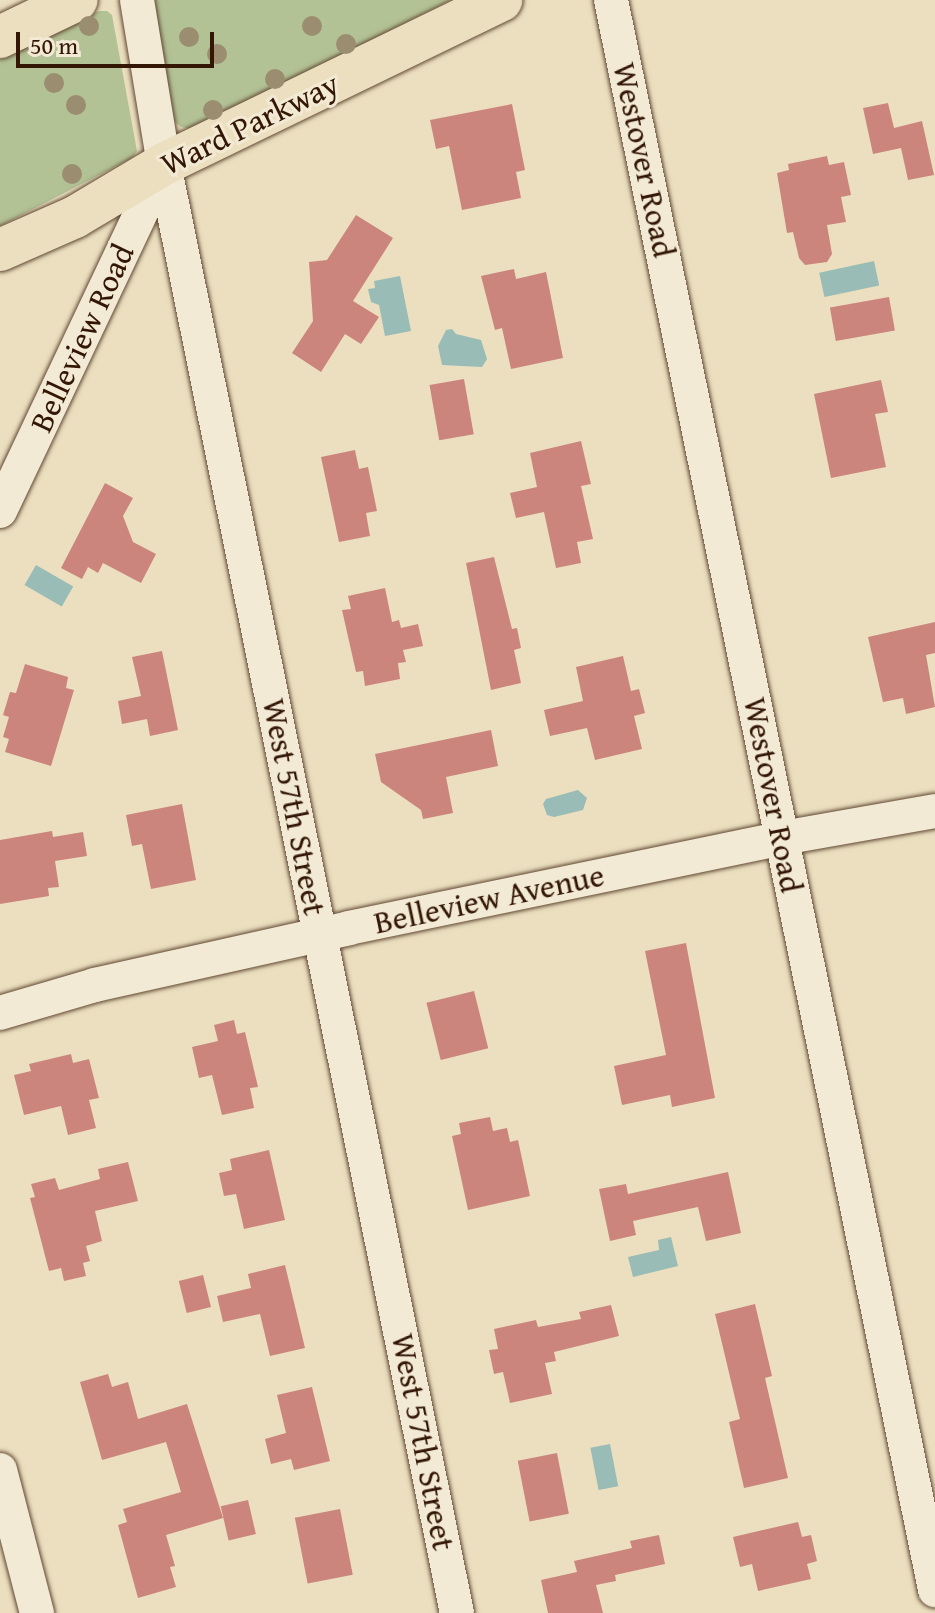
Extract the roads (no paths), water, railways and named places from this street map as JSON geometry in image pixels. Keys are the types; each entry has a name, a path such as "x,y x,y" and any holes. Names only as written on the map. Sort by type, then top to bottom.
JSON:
{"main road":[{"path":"0,37 77,0"},
{"name":"Ward Parkway","path":"0,250 75,217 164,164 501,0"}],"street":[{"name":"West 57th Street","path":"137,0 164,164 457,1613"},
{"name":"Westover Road","path":"611,0 935,1590"},
{"name":"Belleview Road","path":"0,511 164,164"},
{"name":"Belleview Avenue","path":"0,1013 95,985 319,934 782,838 935,811"},
{"path":"0,1470 37,1613"}],"water":[{"path":"874,261 879,285 824,297 819,273"},
{"path":"400,276 411,331 385,336 379,305 371,302 368,289 375,288 374,281"},
{"path":"452,329 456,334 481,340 487,359 482,367 442,365 438,346 446,330"},
{"path":"36,565 73,586 62,606 24,585"},
{"path":"578,790 587,798 583,810 554,817 547,815 543,804 546,799"},
{"path":"671,1237 678,1266 633,1277 628,1257 659,1250 658,1240"},
{"path":"610,1444 618,1486 599,1490 590,1448"}]}
